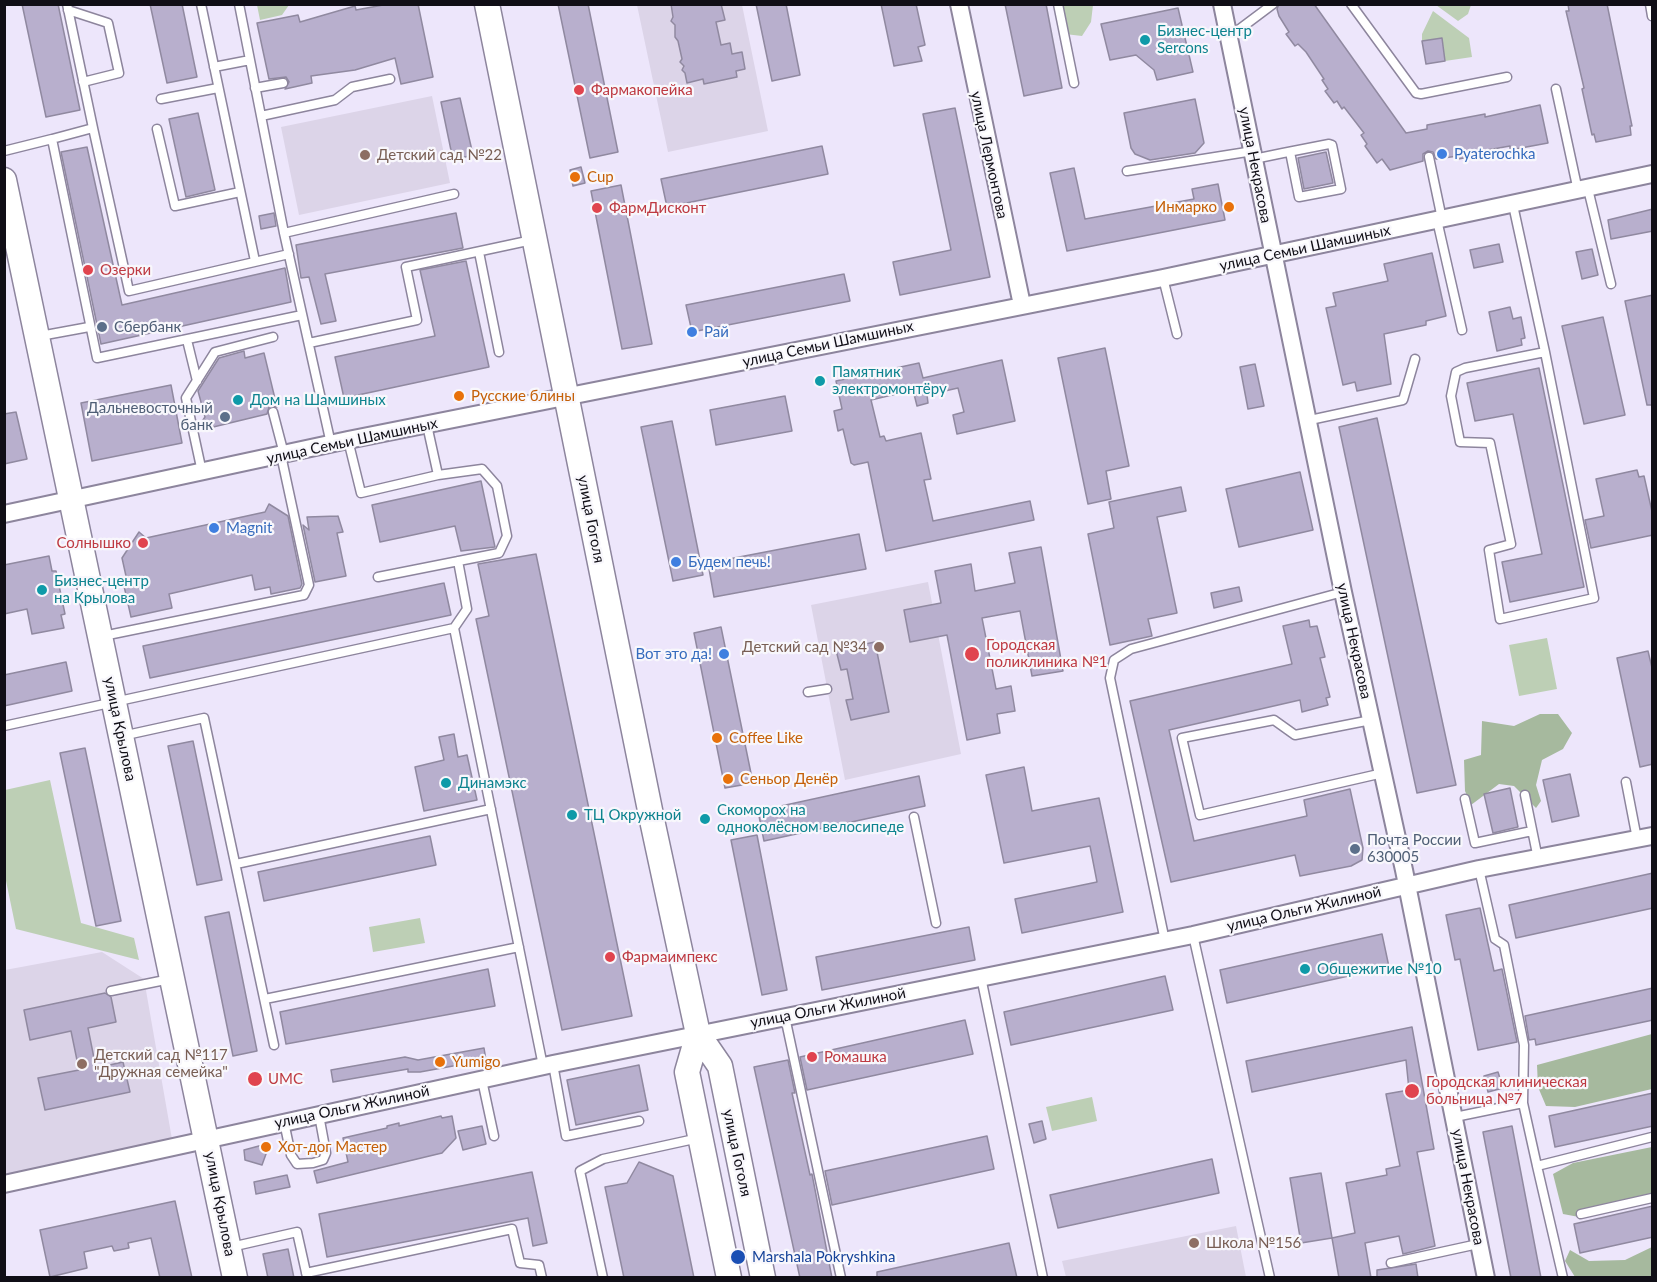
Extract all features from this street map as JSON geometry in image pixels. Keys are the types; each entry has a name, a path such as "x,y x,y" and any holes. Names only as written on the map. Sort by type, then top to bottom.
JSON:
{"main road":[{"name":"улица Гоголя","path":"487,4 650,809 698,1034 720,1066 763,1278"},
{"name":"улица Крылова","path":"4,180 8,220 37,336 235,1278"},
{"name":"улица Гоголя","path":"698,1034 687,1072 729,1278"}],"street":[{"name":"улица Лермонтова","path":"959,4 1022,305"},
{"name":"улица Некрасова","path":"1222,4 1310,420 1343,592 1407,885 1486,1278"},
{"name":"улица Семьи Шамшиных","path":"4,514 348,440 1162,278 1653,174"},
{"name":"улица Ольги Жилиной","path":"4,1184 548,1065 1193,935 1479,868 1538,859 1645,837"}],"lane":[{"path":"201,4 255,261"},
{"path":"239,4 284,233 331,444"},
{"path":"1058,4 1074,83"},
{"path":"1229,37 1273,4"},
{"path":"1351,4 1416,93 1421,94 1508,77"},
{"path":"1650,4 1653,16"},
{"path":"68,7 108,23 119,73 83,82"},
{"path":"68,7 129,291 289,254"},
{"path":"214,67 250,60"},
{"path":"261,116 335,100 352,87 390,79"},
{"path":"255,88 283,83"},
{"path":"161,99 218,88"},
{"path":"1556,89 1611,284"},
{"path":"4,151 93,128"},
{"path":"157,129 175,206 240,192"},
{"path":"52,139 95,355 100,359 302,315"},
{"path":"1127,171 1332,145 1341,189 1299,197 1290,152"},
{"path":"1429,157 1439,220 1462,330"},
{"path":"284,233 454,194"},
{"path":"1513,205 1545,352 1593,598 1500,619 1489,550 1511,544 1490,442 1460,442 1450,396 1456,372 1465,368 1545,352"},
{"path":"309,343 417,320 406,267 534,240"},
{"path":"480,252 499,352"},
{"path":"1162,278 1177,334"},
{"path":"37,336 89,327"},
{"path":"202,472 185,401 215,352 273,337"},
{"path":"187,340 197,381"},
{"path":"1310,420 1403,400 1415,359"},
{"path":"100,636 304,595 309,585 273,412"},
{"path":"427,425 438,475"},
{"path":"348,440 361,493 438,475 482,469 497,486 507,536 499,553 378,577"},
{"path":"4,726 454,628 467,609 458,561"},
{"path":"1165,940 1110,678 1114,660 1131,649 1343,592"},
{"path":"454,628 519,947 566,1136 639,1121"},
{"path":"808,692 827,689"},
{"path":"122,736 204,718 274,1045"},
{"path":"1371,720 1295,735 1274,720 1182,738 1200,815 1383,773"},
{"path":"1626,782 1645,837"},
{"path":"1525,795 1538,859"},
{"path":"1465,799 1475,843 1532,831"},
{"path":"236,864 491,809"},
{"path":"914,817 936,923"},
{"path":"1479,868 1495,939 1504,945 1524,1045 1523,1103 1563,1278"},
{"path":"1193,935 1270,1278"},
{"path":"265,999 519,947"},
{"path":"981,977 1013,1150 1043,1278"},
{"path":"111,991 173,978"},
{"path":"785,1016 841,1278"},
{"path":"482,1080 494,1136"},
{"path":"1455,1117 1523,1103"},
{"path":"284,1122 291,1155 297,1164 313,1163 323,1160 326,1154 319,1114"},
{"path":"1537,1166 1653,1137"},
{"path":"603,1278 580,1171 603,1159 700,1138"},
{"path":"1581,1214 1653,1198"},
{"path":"229,1247 297,1232 306,1275 512,1229 520,1263 539,1265 542,1278"},
{"path":"1391,1263 1479,1244"}],"shaded area":[{"path":"637,5 742,5 768,131 668,152"},
{"name":"Детский сад №22","path":"432,96 450,183 299,215 281,127"},
{"name":"Детский сад №34","path":"928,582 961,754 845,780 811,605"},
{"name":"Детский сад №117 \"Дружная семейка\"","path":"102,952 144,979 173,1145 5,1183 5,970"},
{"name":"Школа №156","path":"1236,1226 1246,1277 1066,1277 1062,1261"}],"green space":[{"path":"257,4 289,5 282,15 260,20"},
{"path":"1057,5 1093,5 1091,22 1082,36 1065,34"},
{"path":"1436,5 1471,5 1468,14 1458,21"},
{"path":"1433,11 1469,38 1472,57 1445,61 1442,38 1422,41 1422,34"},
{"path":"1547,638 1557,689 1519,696 1509,645"},
{"path":"1540,714 1558,714 1572,733 1563,749 1542,760 1536,785 1541,801 1536,808 1514,786 1499,784 1471,805 1465,791 1464,760 1481,755 1482,721 1514,726"},
{"path":"50,780 81,923 134,938 139,960 16,929 5,876 5,790"},
{"path":"420,918 425,943 373,952 369,927"},
{"path":"1652,1034 1652,1089 1575,1107 1546,1106 1538,1087 1537,1065"},
{"path":"1092,1097 1097,1121 1052,1131 1046,1107"},
{"path":"1652,1147 1652,1200 1579,1217 1563,1214 1553,1174 1573,1163"},
{"path":"1652,1247 1652,1277 1575,1277 1565,1261 1570,1250 1589,1261 1625,1260"}],"building":[{"path":"22,4 58,4 80,110 46,117"},
{"path":"150,4 182,4 197,77 167,83"},
{"path":"418,4 433,77 401,84 395,58 355,70 311,76 312,83 285,89 289,82 286,77 269,79 257,23 298,15 300,22 355,6 356,10 383,5"},
{"path":"558,4 588,4 618,152 590,158"},
{"path":"671,4 721,4 725,20 716,22 721,45 730,43 732,54 742,52 745,69 736,71 737,77 704,84 703,79 687,83 682,70 684,66 680,62 682,59 675,37 675,25 671,21 673,17"},
{"path":"756,4 786,4 800,75 772,81"},
{"path":"881,4 916,4 925,45 918,47 922,61 894,66"},
{"path":"1005,4 1046,4 1062,88 1024,96"},
{"path":"1279,4 1314,4 1406,133 1427,129 1427,125 1485,114 1485,117 1540,105 1548,143 1510,150 1510,146 1476,152 1476,156 1458,159 1458,156 1436,159 1433,152 1428,151 1423,154 1423,161 1390,170 1382,159 1377,163 1365,146 1367,144 1361,135 1364,133 1344,107 1342,109 1337,101 1334,103 1325,91 1328,89 1322,80 1324,79 1306,52 1298,44 1295,46 1286,34 1289,32 1279,16 1277,9"},
{"path":"1568,4 1607,4 1632,126 1630,126 1631,135 1596,142 1594,134 1592,135 1582,89 1584,88 1566,11 1569,11"},
{"name":"Бизнес-центр Sercons","path":"1178,8 1193,72 1157,80 1154,70 1136,55 1110,60 1101,24"},
{"path":"1442,38 1445,61 1426,64 1422,41"},
{"path":"460,98 473,155 453,160 441,102"},
{"path":"1195,99 1204,143 1195,153 1150,160 1135,154 1131,148 1124,113"},
{"path":"955,108 990,277 900,295 893,262 951,250 923,114"},
{"path":"198,113 215,190 186,197 169,119"},
{"path":"822,146 828,174 667,207 661,179"},
{"path":"87,147 122,305 285,268 291,302 101,344 61,152"},
{"path":"1326,152 1333,183 1304,189 1298,158"},
{"path":"581,167 585,183 573,186 570,170"},
{"path":"1074,168 1085,219 1194,199 1192,189 1218,184 1225,220 1067,251 1050,173"},
{"path":"621,185 652,344 622,349 591,191"},
{"path":"1653,209 1653,231 1611,239 1608,220"},
{"path":"274,213 276,226 261,229 259,216"},
{"path":"456,213 463,248 325,274 336,321 321,324 309,277 301,278 296,245"},
{"path":"1499,244 1503,262 1474,268 1470,250"},
{"path":"1592,249 1598,275 1582,279 1576,252"},
{"path":"1432,253 1446,316 1426,321 1426,325 1384,334 1391,384 1357,391 1355,382 1343,385 1326,308 1336,306 1333,293 1388,281 1384,264"},
{"path":"466,261 489,367 344,398 335,357 435,336 420,270"},
{"path":"844,274 850,301 692,332 686,305"},
{"path":"1653,295 1653,405 1647,405 1625,301"},
{"path":"1510,307 1513,319 1521,317 1525,338 1521,339 1522,345 1497,351 1489,312"},
{"path":"1603,317 1625,415 1584,424 1562,326"},
{"path":"1105,348 1129,466 1106,471 1111,499 1088,504 1058,358"},
{"name":"Дом на Шамшиных","path":"244,351 245,358 264,353 277,407 269,407 267,414 205,429 203,420 205,417 198,391 219,358"},
{"path":"1002,360 1015,421 957,434 953,415 964,412 958,388 927,395 928,403 917,406 913,390 871,400 880,437 884,436 886,441 921,433 931,479 924,480 933,521 1030,501 1034,520 886,551 868,462 854,465 851,463 843,429 838,431 834,411 842,409 836,381 919,363 923,378"},
{"path":"1255,364 1264,406 1248,409 1240,367"},
{"path":"1539,368 1584,587 1510,602 1502,562 1542,554 1513,414 1475,421 1467,383"},
{"path":"171,385 182,443 92,461 81,403"},
{"path":"785,396 792,431 716,445 710,410"},
{"path":"16,412 27,459 4,464 4,414"},
{"path":"1377,418 1456,785 1417,793 1339,427"},
{"path":"672,421 703,575 673,581 641,427"},
{"path":"1637,470 1639,477 1644,476 1653,516 1653,535 1591,548 1585,520 1604,516 1596,479"},
{"path":"1300,472 1313,530 1239,547 1226,489"},
{"path":"481,481 495,547 461,551 455,526 380,542 372,505"},
{"path":"1181,487 1186,511 1157,517 1177,613 1148,619 1152,636 1110,645 1088,534 1114,528 1109,502"},
{"path":"269,504 288,516 302,584 300,588 271,594 270,587 255,590 252,575 169,594 172,608 131,617 124,586 128,585 122,558 139,532 146,538 265,512"},
{"path":"338,516 343,532 337,533 346,576 315,582 303,525 309,530 307,517"},
{"path":"859,534 866,569 714,597 708,563"},
{"path":"1041,547 1063,671 1032,676 1020,611 982,618 996,689 1011,686 1015,711 997,714 1000,733 967,740 947,635 910,642 904,610 941,603 935,571 971,564 975,591 1015,583 1009,553"},
{"name":"ТЦ Окружной","path":"536,554 632,1016 562,1030 476,619 489,616 478,564"},
{"name":"Бизнес-центр на Крылова","path":"49,556 52,571 56,571 65,614 61,615 64,628 32,634 27,609 4,614 4,565"},
{"path":"444,583 451,615 150,678 143,646"},
{"path":"1239,587 1242,601 1214,608 1211,593"},
{"path":"1309,620 1310,627 1317,626 1325,657 1320,658 1330,697 1326,698 1328,705 1302,712 1300,700 1169,730 1194,841 1307,816 1304,800 1350,789 1363,848 1362,860 1351,866 1300,876 1295,855 1171,882 1130,701 1292,664 1283,626"},
{"path":"721,627 753,783 725,788 694,633"},
{"path":"875,642 889,712 851,720 846,700 853,699 847,669 841,670 836,650"},
{"path":"1648,651 1653,672 1653,764 1640,767 1617,658"},
{"path":"66,662 72,691 4,706 4,675"},
{"name":"Динамэкс","path":"454,734 458,757 467,755 477,800 424,811 415,767 444,760 439,737"},
{"path":"193,741 222,880 197,885 168,746"},
{"path":"85,748 121,921 96,926 60,753"},
{"path":"1024,767 1032,811 1099,798 1123,912 1022,933 1015,899 1097,882 1090,846 1004,863 986,775"},
{"path":"1570,774 1579,816 1552,822 1543,780"},
{"path":"919,776 925,806 764,841 758,811"},
{"path":"1510,788 1518,827 1493,833 1484,794"},
{"path":"757,835 787,990 762,995 731,840"},
{"path":"430,836 436,865 264,901 258,872"},
{"path":"1653,873 1653,908 1516,938 1509,905"},
{"path":"1480,908 1494,971 1502,969 1517,1042 1478,1050 1460,959 1455,960 1446,915"},
{"path":"229,912 257,1051 233,1056 205,917"},
{"path":"969,927 975,960 822,990 816,957"},
{"name":"Общежитие №10","path":"1382,934 1389,967 1227,1003 1220,970"},
{"path":"488,969 495,1006 286,1044 280,1012"},
{"path":"1165,976 1173,1010 1011,1045 1004,1012"},
{"path":"1653,988 1653,1020 1536,1045 1535,1039 1529,1040 1525,1016"},
{"path":"105,993 111,997 116,1022 88,1028 96,1068 123,1062 130,1092 45,1110 38,1078 79,1070 71,1031 30,1040 24,1010"},
{"path":"965,1020 973,1054 807,1090 800,1057"},
{"path":"1412,1027 1434,1149 1417,1152 1435,1246 1403,1254 1399,1236 1365,1243 1371,1278 1339,1278 1332,1238 1355,1233 1346,1183 1387,1175 1386,1169 1400,1166 1386,1094 1409,1090 1406,1060 1252,1092 1246,1061"},
{"path":"484,1048 486,1060 420,1072 408,1072 408,1069 333,1082 331,1070 405,1057 418,1060"},
{"path":"788,1060 795,1093 792,1093 810,1175 812,1174 832,1278 800,1278 754,1067"},
{"path":"639,1065 648,1110 576,1125 567,1080"},
{"path":"1498,1072 1503,1088 1488,1092 1484,1076"},
{"path":"1653,1093 1653,1126 1555,1147 1549,1116"},
{"path":"441,1116 442,1118 452,1116 456,1138 442,1153 317,1183 314,1171 348,1162 343,1138 399,1123 399,1126"},
{"path":"1042,1121 1046,1139 1034,1143 1029,1124"},
{"path":"482,1126 486,1144 463,1150 458,1131"},
{"path":"1512,1126 1541,1278 1511,1278 1483,1132"},
{"path":"987,1136 994,1169 832,1205 825,1171"},
{"path":"270,1143 262,1165 245,1160 244,1150"},
{"path":"1212,1159 1219,1193 1058,1228 1050,1195"},
{"path":"639,1162 673,1176 694,1278 624,1278 605,1187 627,1183"},
{"path":"532,1172 547,1243 533,1246 528,1218 327,1257 319,1214"},
{"path":"1321,1173 1332,1238 1301,1243 1290,1178"},
{"path":"287,1175 290,1187 256,1194 254,1182"},
{"path":"175,1201 192,1278 160,1278 151,1238 128,1243 129,1248 114,1251 112,1246 84,1252 87,1268 50,1277 40,1230"},
{"path":"1653,1206 1653,1237 1580,1253 1574,1224"},
{"path":"1009,1243 1017,1278 877,1278 877,1272"},
{"path":"288,1249 294,1278 268,1278 263,1254"},
{"path":"1416,1264 1418,1278 1377,1278 1377,1270"}],"place":[{"name":"Бизнес-центр Sercons","path":"1145,40"},
{"name":"Фармакопейка","path":"579,90"},
{"name":"Pyaterochka","path":"1442,154"},
{"name":"Детский сад №22","path":"365,155"},
{"name":"Cup","path":"575,177"},
{"name":"Инмарко","path":"1229,207"},
{"name":"ФармДисконт","path":"597,208"},
{"name":"Озерки","path":"88,270"},
{"name":"Сбербанк","path":"102,327"},
{"name":"Рай","path":"692,332"},
{"name":"Памятник электромонтёру","path":"820,381"},
{"name":"Русские блины","path":"459,396"},
{"name":"Дом на Шамшиных","path":"238,400"},
{"name":"Дальневосточный банк","path":"225,417"},
{"name":"Magnit","path":"214,528"},
{"name":"Солнышко","path":"143,543"},
{"name":"Будем печь!","path":"676,562"},
{"name":"Бизнес-центр на Крылова","path":"42,590"},
{"name":"Детский сад №34","path":"879,647"},
{"name":"Вот это да!","path":"724,654"},
{"name":"Городская поликлиника №1","path":"972,654"},
{"name":"Coffee Like","path":"717,738"},
{"name":"Сеньор Денёр","path":"728,779"},
{"name":"Динамэкс","path":"446,783"},
{"name":"ТЦ Окружной","path":"572,815"},
{"name":"Скоморох на одноколёсном велосипеде","path":"705,819"},
{"name":"Почта России 630005","path":"1355,849"},
{"name":"Фармаимпекс","path":"610,957"},
{"name":"Общежитие №10","path":"1305,969"},
{"name":"Ромашка","path":"812,1057"},
{"name":"Yumigo","path":"440,1062"},
{"name":"Детский сад №117 \"Дружная семейка\"","path":"82,1064"},
{"name":"UMC","path":"255,1079"},
{"name":"Городская клиническая больница №7","path":"1412,1091"},
{"name":"Хот-дог Мастер","path":"266,1147"},
{"name":"Школа №156","path":"1194,1243"},
{"name":"Marshala Pokryshkina","path":"738,1257"}]}
